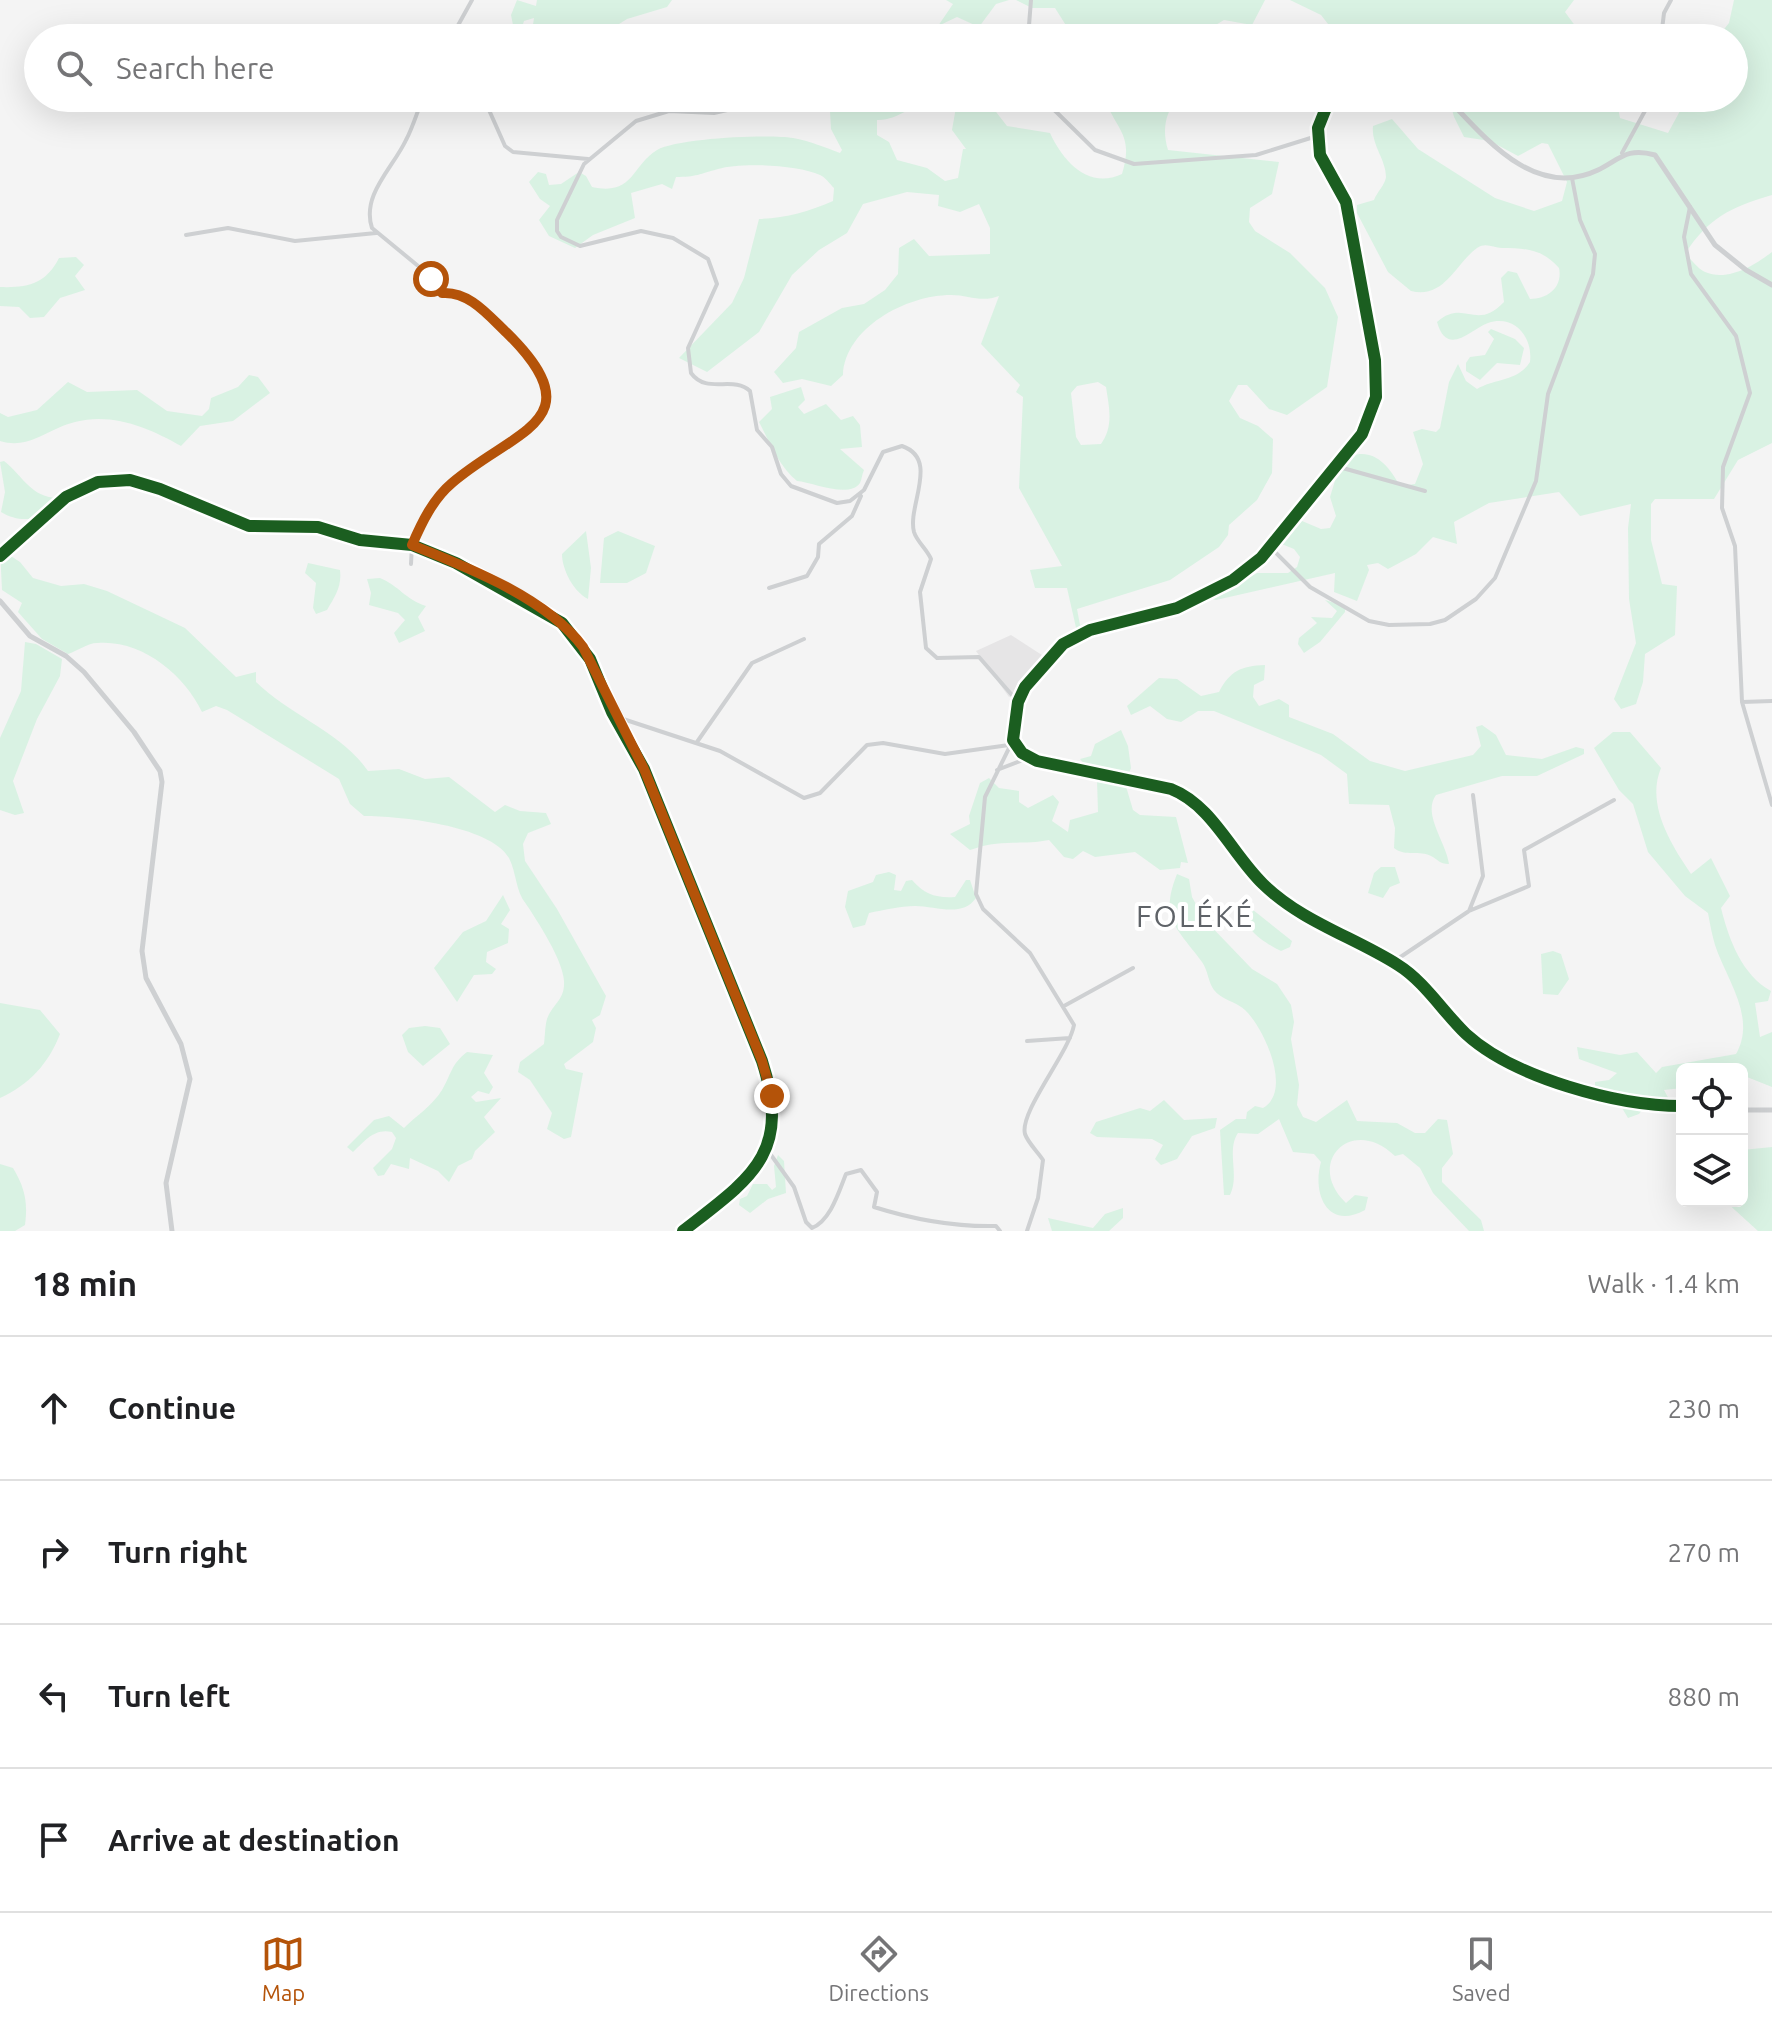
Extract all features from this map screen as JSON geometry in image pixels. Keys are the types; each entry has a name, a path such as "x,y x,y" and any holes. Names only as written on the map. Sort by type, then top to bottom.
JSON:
{"street":[{"path":"459,24 472,0"},
{"path":"1029,24 1031,0"},
{"path":"1663,24 1671,0"},
{"path":"411,564 412,545 444,490 542,417 548,397 535,366 483,309 455,292 442,293 413,262 376,233 369,218 372,201 407,140 418,112"},
{"path":"490,112 505,146 513,152 588,159"},
{"path":"666,112 647,116 625,128 588,159 557,220 557,231 575,245 587,246 625,234 651,232 673,238 708,259 717,284 688,348 688,365 694,377 709,386 741,385 750,391 757,430 772,447 781,474 791,486 837,503 854,500 864,490"},
{"path":"1056,112 1095,150 1134,164 1256,155 1317,136"},
{"path":"1027,1231 1038,1198 1043,1160 1025,1134 1025,1122 1074,1025 1026,949 978,902 976,879 983,805 995,771 1011,743 1018,702 1041,666 1072,638 1090,630 1188,604 1244,573 1339,467 1367,424 1376,397 1377,379 1346,202 1322,163 1317,136 1322,112"},
{"path":"1461,112 1529,171 1549,178 1572,178 1600,169 1622,153 1644,112"},
{"path":"1622,153 1655,155 1725,255 1772,285"},
{"path":"573,159 580,170"},
{"path":"1270,547 1310,587 1340,607 1369,621 1389,625 1417,626 1445,620 1476,599 1491,584 1536,481 1548,394 1593,274 1595,254 1580,220 1572,178"},
{"path":"1690,205 1684,237 1691,274 1736,336 1750,393 1723,467 1722,508 1735,546 1742,702 1772,805"},
{"path":"186,235 228,228 295,241 376,233"},
{"path":"769,588 807,576 818,557 819,544 852,516 876,460 888,448 902,446 917,457 921,474 913,527 931,559 920,592 926,648 937,658 979,657 1018,702"},
{"path":"1339,467 1425,491"},
{"path":"0,556 66,497 83,487 112,479 160,489 249,526 318,527 360,540 412,545 480,575 562,623 590,659 615,716 644,769 762,1061 773,1109 772,1130 766,1148 751,1173 683,1231"},
{"path":"0,601 24,632 66,656 104,693 146,747 162,777 142,951 146,978 181,1044 190,1079 166,1183 172,1231"},
{"path":"697,742 752,663 804,639"},
{"path":"1742,702 1772,701"},
{"path":"615,716 697,742 728,755 799,796 811,798 820,793 867,745 883,743 945,754 1011,743"},
{"path":"1011,743 1028,758 1180,793 1208,817 1267,888 1348,941 1393,962 1467,1035 1517,1066 1619,1100 1676,1105"},
{"path":"995,771 1028,758"},
{"path":"1469,911 1483,876 1473,795"},
{"path":"1393,962 1469,911 1529,886 1524,850 1614,800"},
{"path":"1064,1006 1133,968"},
{"path":"1027,1041 1070,1038"},
{"path":"1748,1110 1772,1110"},
{"path":"766,1148 794,1187 806,1222 812,1228 819,1225 835,1203 846,1174 861,1170 877,1192 874,1207 909,1219 966,1226 996,1226 1000,1231"}],"shaded area":[{"path":"1011,635 1045,657 1019,692 1009,697 976,651"}],"green space":[{"path":"517,0 536,6 537,0 672,0 667,7 619,24 533,24 534,18 523,24 513,24 511,15"},
{"path":"946,0 1009,0 996,4 981,24 972,24 957,17 939,24 953,4"},
{"path":"1016,0 1265,0 1253,24 1224,20 1217,24 1065,24 1055,8 1032,8"},
{"path":"1290,0 1574,0 1565,12 1574,24 1328,24 1321,15"},
{"path":"1734,0 1772,0 1772,195 1744,204 1722,216 1703,231 1685,254 1702,271 1723,275 1749,267 1772,252 1772,443 1738,460 1714,499 1655,499 1651,504 1651,540 1662,584 1677,586 1675,635 1645,654 1643,682 1636,704 1621,709 1614,699 1636,643 1629,599 1628,528 1631,504 1580,516 1559,492 1489,503 1454,522 1457,544 1433,537 1416,554 1388,569 1378,563 1367,565 1369,570 1357,601 1334,592 1335,573 1216,600 1208,598 1197,606 1171,613 1131,617 1106,631 1096,624 1077,632 1067,588 1035,588 1030,570 1062,566 1019,488 1023,397 1016,392 1020,385 981,344 999,296 986,299 951,295 934,297 915,301 881,317 854,343 846,358 843,375 831,386 802,379 783,383 774,372 796,348 799,332 842,308 864,304 885,290 898,274 899,248 914,239 929,256 990,254 990,228 979,204 960,212 938,206 939,195 907,192 863,204 847,233 819,250 792,275 759,332 707,372 679,358 732,303 744,278 759,219 796,214 833,201 834,188 820,175 784,167 728,167 676,177 672,189 662,184 631,193 635,218 593,235 575,248 549,236 539,220 550,206 540,199 529,182 538,172 546,174 549,185 561,184 579,172 586,176 592,187 616,187 630,178 657,150 703,140 793,138 840,153 842,150 831,129 830,112 904,112 877,120 877,135 889,142 897,160 927,168 945,181 958,178 963,149 966,149 952,130 955,112 996,112 1007,126 1050,133 1062,153 1078,170 1098,178 1122,174 1125,161 1125,142 1111,112 1169,112 1165,136 1168,150 1279,162 1272,194 1250,208 1249,222 1255,231 1290,253 1325,288 1338,317 1327,387 1287,415 1269,409 1247,385 1238,385 1229,401 1240,418 1258,426 1273,439 1272,473 1257,500 1229,525 1228,535 1219,547 1170,580 1077,609 1080,625 1195,595 1220,595 1257,573 1288,573 1297,567 1300,557 1294,549 1279,543 1276,534 1295,518 1321,529 1330,528 1336,516 1330,497 1341,461 1360,454 1369,455 1389,469 1400,486 1415,484 1423,464 1413,432 1422,429 1436,432 1440,428 1449,382 1458,364 1466,381 1477,389 1519,373 1530,362 1525,337 1514,325 1498,321 1488,323 1453,340 1441,333 1437,322 1455,313 1478,315 1494,310 1504,302 1501,278 1508,271 1517,273 1530,299 1543,297 1553,291 1559,281 1559,268 1533,251 1483,245 1469,255 1441,285 1423,292 1411,291 1388,272 1357,213 1357,205 1374,200 1386,177 1373,126 1392,119 1418,149 1495,198 1534,211 1562,201 1567,182 1548,144 1542,143 1518,156 1490,141 1464,137 1453,112 1619,112 1620,118 1668,133 1679,112 1748,112 1748,24 1728,24","holes":["1098,382 1106,387 1110,416 1101,444 1081,445 1076,437 1071,393 1077,386"]},
{"path":"76,257 84,265 75,276 85,290 60,298 44,317 30,318 19,307 0,306 0,287 35,283 48,274 59,258"},
{"path":"1491,329 1515,339 1524,348 1520,365 1497,363 1480,380 1466,371 1466,363 1470,357 1485,355 1494,339 1488,332"},
{"path":"249,375 258,377 270,393 233,421 200,426 181,446 144,428 103,419 75,422 20,443 0,441 0,413 8,417 37,410 68,382 87,392 137,390 167,411 202,416 209,409 211,398 238,387"},
{"path":"801,387 805,400 798,407 804,414 826,404 841,420 853,416 860,425 862,447 840,449 864,470 855,488 839,490 797,481 785,469 771,445 759,422 772,409 770,397"},
{"path":"4,461 35,491 60,498 61,503 47,513 32,518 17,518 1,512 5,492 0,462"},
{"path":"586,531 591,568 588,599 570,580 562,554"},
{"path":"618,531 655,546 646,573 627,583 600,583 604,538"},
{"path":"0,549 20,562 33,578 61,586 84,584 107,591 185,628 236,677 256,672 256,682 284,705 344,745 368,771 399,769 425,779 449,777 495,812 505,805 520,811 546,813 551,824 528,833 523,844 525,861 557,909 606,996 600,1015 592,1020 596,1028 593,1042 564,1064 566,1069 583,1073 571,1137 564,1139 547,1129 552,1113 530,1080 518,1072 520,1062 544,1044 547,1019 561,997 564,981 555,952 522,899 509,858 499,847 464,830 420,821 364,816 350,804 339,779 227,710 216,706 202,712 172,672 145,653 113,643 97,643 68,654 42,639 18,612 22,603 2,590"},
{"path":"308,563 340,570 339,586 333,600 327,610 316,614 313,608 316,583 305,573"},
{"path":"380,578 426,606 418,617 425,631 399,643 394,633 405,620 398,613 369,605 371,593 367,579"},
{"path":"1325,600 1345,606 1345,612 1320,642 1304,653 1298,644 1299,638 1317,623 1311,617 1332,618 1337,611"},
{"path":"25,642 36,644 62,659 60,676 37,719 13,781 24,813 15,815 0,810 0,738 21,691"},
{"path":"1265,665 1264,680 1254,685 1253,697 1259,706 1279,699 1289,705 1289,717 1333,734 1370,761 1405,771 1473,755 1481,746 1476,727 1482,725 1496,735 1506,755 1542,759 1576,747 1584,749 1584,754 1537,776 1502,776 1436,795 1432,803 1433,819 1447,855 1449,864 1446,864 1427,854 1394,848 1395,828 1389,805 1349,804 1347,774 1321,755 1214,711 1198,711 1181,722 1167,719 1150,706 1131,715 1127,706 1159,678 1177,679 1201,696 1219,692 1237,671"},
{"path":"1121,730 1128,746 1131,768 1125,783 1133,810 1140,815 1176,817 1188,863 1181,862 1180,868 1160,870 1135,852 1095,857 1083,851 1073,859 1064,857 1049,840 992,844 970,850 950,834 970,824 969,816 980,783 989,778 999,788 1019,791 1019,802 1028,808 1053,795 1059,802 1052,821 1068,832 1070,820 1098,812 1097,780 1080,759 1091,756 1095,744"},
{"path":"1613,732 1630,732 1661,768 1656,795 1658,809 1668,836 1691,874 1711,858 1730,896 1721,908 1738,956 1752,976 1771,991 1768,1001 1755,1003 1760,1037 1772,1032 1772,1087 1748,1077 1748,1063 1685,1063 1736,1054 1742,1040 1743,1026 1738,998 1715,945 1708,913 1685,896 1648,852 1633,804 1619,790 1594,748"},
{"path":"1381,867 1395,867 1400,883 1390,887 1383,898 1368,893 1374,873"},
{"path":"889,872 896,875 894,890 901,891 906,881 912,880 931,894 955,897 966,880 970,880 976,898 964,908 948,910 909,906 869,913 865,925 853,928 845,907 848,891 873,882 876,875"},
{"path":"1177,874 1189,879 1192,897 1204,919 1252,969 1277,984 1291,1005 1294,1022 1291,1039 1299,1085 1297,1105 1303,1117 1316,1122 1347,1100 1357,1121 1397,1123 1415,1133 1425,1133 1438,1119 1447,1120 1453,1154 1442,1168 1442,1182 1481,1220 1484,1231 1469,1231 1433,1193 1420,1168 1403,1154 1395,1156 1379,1144 1363,1140 1350,1142 1339,1149 1332,1159 1330,1173 1334,1188 1346,1203 1355,1195 1368,1197 1365,1210 1341,1216 1332,1212 1321,1196 1321,1162 1314,1154 1293,1152 1279,1119 1258,1134 1238,1133 1233,1147 1233,1187 1230,1195 1224,1195 1220,1130 1236,1119 1246,1119 1247,1112 1255,1106 1263,1108 1272,1100 1276,1088 1275,1074 1267,1044 1252,1019 1242,1007 1214,990 1204,965 1173,922 1170,902"},
{"path":"503,895 510,910 501,924 509,929 508,943 487,952 486,962 496,969 492,974 474,975 457,1002 434,968 463,932 486,921"},
{"path":"1243,902 1292,941 1290,947 1281,951 1253,932 1245,919"},
{"path":"1553,951 1561,954 1569,979 1558,995 1543,994 1541,954"},
{"path":"0,1003 40,1010 60,1034 37,1072 20,1087 0,1098"},
{"path":"409,1028 440,1028 450,1044 423,1066 408,1052 402,1035"},
{"path":"1577,1047 1620,1055 1637,1052 1656,1073 1662,1067 1676,1065 1676,1089 1664,1090 1671,1103 1652,1097 1639,1114 1628,1118 1616,1098 1595,1089 1595,1082 1609,1080 1617,1073 1579,1059"},
{"path":"467,1052 493,1055 484,1073 493,1087 489,1094 478,1091 471,1097 476,1102 501,1098 484,1117 495,1132 475,1151 472,1159 458,1166 449,1182 438,1171 410,1158 409,1169 391,1164 384,1175 378,1176 373,1168 392,1149 396,1138 392,1132 375,1134 353,1152 347,1147 374,1120 389,1116 404,1128 438,1095 454,1065"},
{"path":"1164,1100 1184,1120 1217,1118 1215,1128 1192,1136 1177,1159 1161,1165 1155,1159 1163,1145 1152,1139 1097,1137 1090,1133 1096,1122 1140,1108 1150,1111"},
{"path":"1772,1147 1772,1231 1758,1231 1732,1207 1748,1207 1748,1149"},
{"path":"778,1155 784,1161 786,1193 768,1199 750,1213 739,1205 740,1199 747,1196 753,1184 767,1184 772,1190 776,1187 774,1166"},
{"path":"0,1164 13,1168 25,1195 25,1225 15,1231 0,1231"},
{"path":"1123,1208 1123,1218 1109,1231 1052,1231 1048,1218 1093,1228 1105,1214"}],"cycle path":[{"path":"1324,112 1318,128 1320,155 1346,202 1375,360 1376,397 1362,434 1261,558 1233,580 1177,608 1090,630 1063,644 1025,687 1018,702 1013,740 1022,753 1037,761 1171,789 1185,796 1210,818 1252,872 1278,897 1311,919 1407,972 1466,1034 1511,1064 1598,1095 1676,1106"},
{"path":"0,556 66,497 98,482 130,480 160,489 249,526 318,527 360,540 412,545 456,563 562,623 590,659 612,712 644,769 762,1061 770,1093 772,1119 768,1142 759,1161 728,1195 683,1231"}],"district":[{"name":"FOLÉKÉ","path":"1195,916"}],"route":[{"path":"431,279 442,293 455,292 483,309 535,366 543,377 548,397 542,417 531,427 444,490 422,523 412,545 456,563 547,613 571,631 583,647 596,670 612,712 644,769 693,885 762,1061 772,1096"}]}
